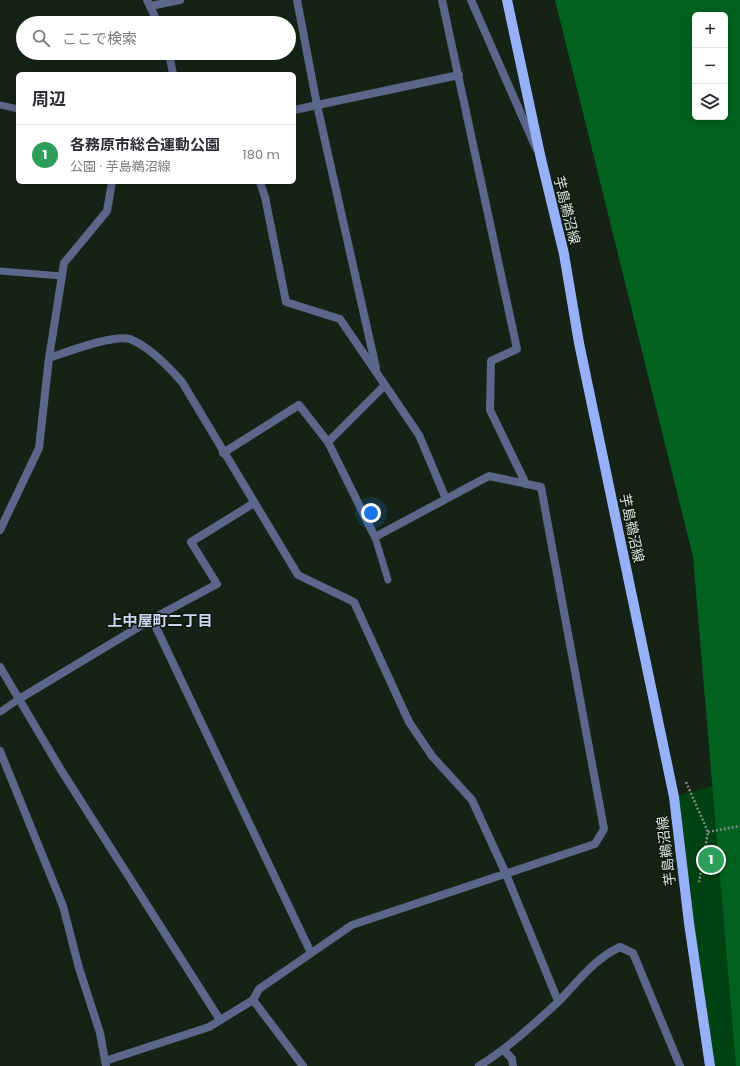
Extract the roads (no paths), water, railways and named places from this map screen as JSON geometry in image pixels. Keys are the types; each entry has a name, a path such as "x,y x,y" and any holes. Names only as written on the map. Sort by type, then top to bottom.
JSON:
{"main road":[{"name":"芋島鵜沼線","path":"507,0 541,159 564,254 579,343 674,797 689,923 710,1066"}],"street":[{"path":"155,16 149,3 180,0"},
{"path":"298,0 316,105 377,373"},
{"path":"442,0 517,349 491,361 490,410 526,484"},
{"path":"472,0 541,159"},
{"path":"170,60 173,72"},
{"path":"296,110 459,75"},
{"path":"0,530 39,448 49,358 64,263 107,212 112,184"},
{"path":"261,184 265,197 286,302 340,319 419,435 446,499"},
{"path":"49,358 102,341 129,339 144,347 168,365 182,382 223,453 298,575 354,602 367,633 410,722 432,756 472,800 506,874 558,1001"},
{"path":"328,442 385,385"},
{"path":"0,751 63,906 100,1033 105,1064 208,1027 253,1000 259,988 352,925 595,844 604,828 542,487 489,476 375,537 328,442 299,406 223,453"},
{"path":"19,699 152,619 216,584 191,542 254,503"},
{"path":"152,619 310,953"},
{"path":"0,667 61,770 220,1020"},
{"path":"479,1066 504,1050 558,1001 605,954 620,947 633,953 680,1066"},
{"path":"253,1000 304,1066"},
{"path":"504,1050 512,1059 514,1066"}],"lane":[{"path":"0,105 16,109"},
{"path":"0,271 62,276"},
{"path":"375,537 388,580"},
{"path":"0,712 19,699"}],"place":[{"name":"各務原市総合運動公園","path":"711,860"}],"district":[{"name":"上中屋町二丁目","path":"160,621"}]}
